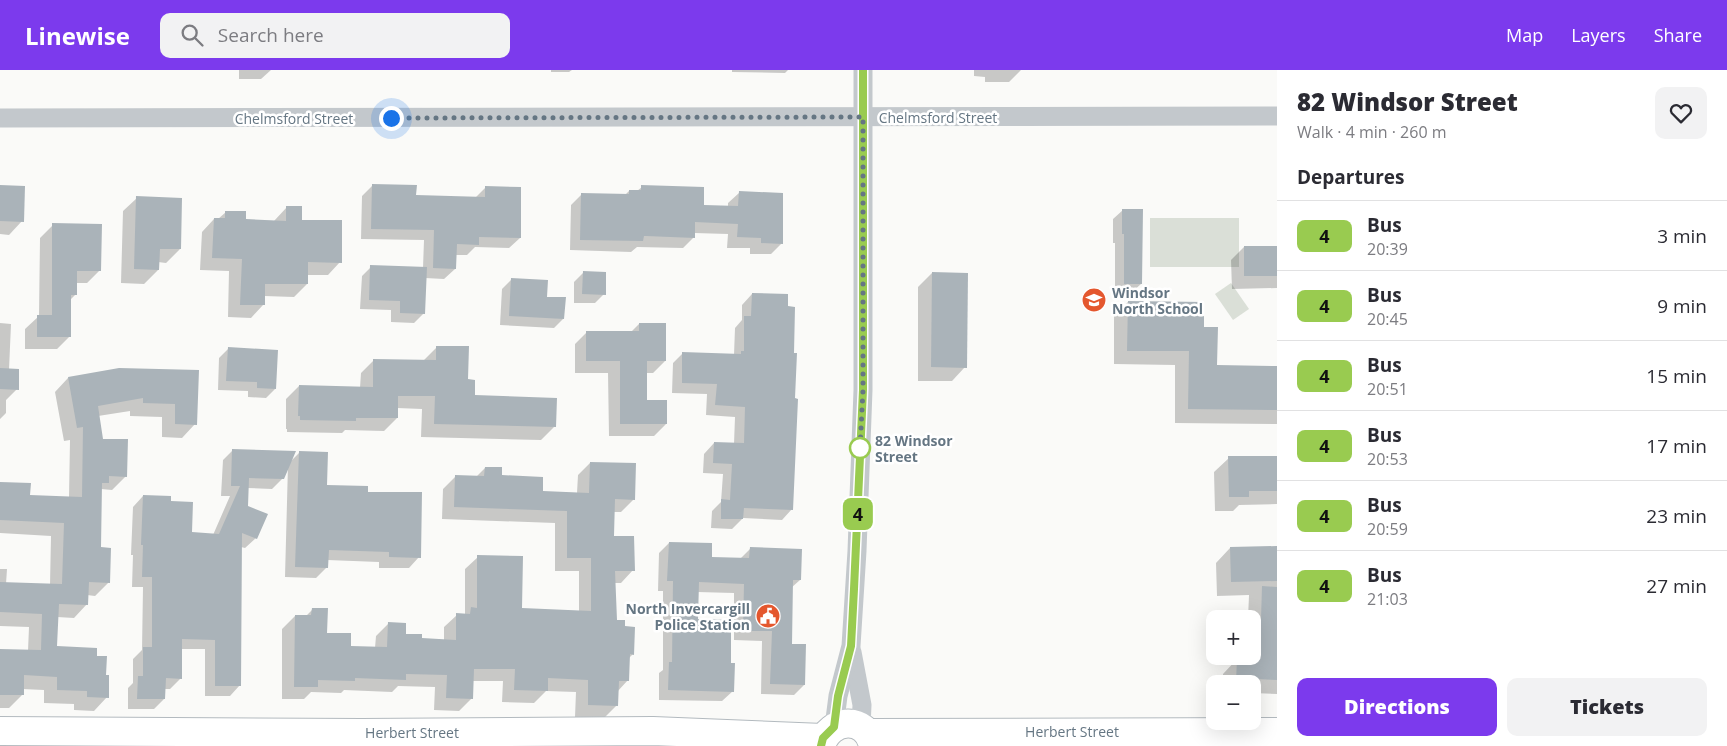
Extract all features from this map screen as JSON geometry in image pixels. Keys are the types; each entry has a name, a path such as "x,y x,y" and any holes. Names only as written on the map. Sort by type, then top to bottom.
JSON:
{"street":[{"path":"826,737 851,646 863,390 863,70"},
{"name":"Chelmsford Street","path":"0,118 1277,116"},
{"path":"851,646 867,735"},
{"name":"Herbert Street","path":"0,731 362,739 653,731 826,737 839,724 850,723 867,735 1277,732"}],"shaded area":[{"path":"1150,218 1239,218 1239,267 1150,267"},
{"path":"1231,283 1249,309 1233,320 1215,294"}],"building":[{"path":"372,184 417,185 416,195 485,197 485,186 521,187 521,238 479,237 479,245 457,244 456,269 433,268 434,230 371,229"},
{"path":"0,185 25,186 24,222 0,221"},
{"path":"641,185 704,187 704,205 738,206 739,191 783,193 783,244 761,243 761,238 737,237 738,224 695,222 695,238 644,236 643,241 580,240 581,193 629,194 629,190 641,190"},
{"path":"136,196 182,198 181,249 160,249 159,270 134,269"},
{"path":"286,206 302,206 302,220 342,220 342,263 308,262 308,284 265,284 265,305 240,305 242,259 212,258 214,218 225,218 225,211 246,211 246,219 286,221"},
{"path":"1122,209 1143,209 1142,284 1124,284"},
{"path":"52,223 102,224 101,271 77,271 77,295 71,295 71,337 37,337 37,315 52,315"},
{"path":"1244,246 1277,246 1277,276 1244,276"},
{"path":"370,265 427,267 425,314 400,313 400,301 369,300"},
{"path":"583,271 606,272 606,295 582,294"},
{"path":"932,272 968,273 967,368 931,367"},
{"path":"511,278 548,280 547,297 566,297 564,319 509,316"},
{"path":"752,293 788,294 788,306 795,307 794,353 797,353 795,398 798,399 793,510 744,508 743,519 721,519 721,499 730,500 732,464 713,463 714,442 744,443 745,407 715,405 717,384 682,383 682,352 741,354 741,351 744,351 744,316 751,316"},
{"path":"1128,301 1204,302 1204,327 1218,327 1217,365 1277,366 1277,410 1188,409 1189,351 1127,351"},
{"path":"639,323 666,323 666,361 647,361 647,400 667,400 667,424 620,424 620,361 586,361 586,331 639,331"},
{"path":"436,346 469,346 468,379 475,380 475,395 557,398 556,427 434,424 435,396 398,396 398,418 356,418 356,421 300,420 300,416 298,416 299,385 373,387 373,359 436,360"},
{"path":"228,347 278,350 276,389 257,388 257,382 226,381"},
{"path":"0,368 19,369 19,390 0,389"},
{"path":"119,368 199,370 197,425 175,424 175,404 143,403 143,398 98,406 103,439 128,439 127,477 109,476 109,483 102,483 101,547 111,548 110,583 89,582 88,605 59,604 57,646 97,648 97,656 107,656 106,675 109,675 109,698 87,697 87,691 57,690 57,677 24,675 24,695 0,695 0,649 41,650 42,614 0,612 0,582 62,584 64,523 0,520 0,482 31,483 30,495 82,497 83,427 77,428 68,377"},
{"path":"232,449 296,451 284,479 249,478 248,506 268,514 257,539 242,533 241,686 215,686 215,640 182,639 182,679 166,678 165,699 137,699 138,676 143,676 143,647 152,647 152,577 142,577 143,495 171,496 171,501 193,502 192,532 219,534 240,486 231,486"},
{"path":"299,451 328,452 327,485 368,486 368,492 422,492 421,558 389,557 389,552 329,550 328,568 295,567"},
{"path":"1228,456 1277,456 1277,491 1249,491 1249,497 1229,497"},
{"path":"590,462 636,463 635,500 615,499 614,536 634,536 635,571 615,571 617,620 625,620 625,626 635,627 634,655 630,654 629,681 619,681 618,706 588,705 588,680 548,678 548,691 514,690 515,669 474,669 473,699 446,698 447,675 406,674 406,680 355,678 355,681 318,680 318,687 294,687 295,615 311,615 312,608 328,608 327,633 351,633 351,646 387,647 388,622 406,623 406,634 422,634 422,638 456,640 456,613 470,614 471,607 477,608 477,555 523,556 522,608 591,611 591,558 567,558 567,511 454,507 455,475 484,476 485,467 502,467 502,475 543,477 543,491 589,493"},
{"path":"669,542 712,543 712,557 749,558 750,547 802,549 801,580 793,580 792,644 806,644 805,685 770,684 772,631 743,631 744,584 699,582 698,619 731,620 731,663 735,663 734,692 668,690 669,662 672,662 673,581 667,581"},
{"path":"1277,546 1277,581 1231,582 1230,547"},
{"path":"1262,586 1277,587 1277,680 1261,679 1261,675 1236,675 1237,665 1261,665"}],"bus line":[{"name":"4","path":"821,746 823,738 834,727 838,696 851,646 863,390 863,70"}],"place":[{"name":"Windsor North School","path":"1094,300"},
{"name":"82 Windsor Street","path":"860,448"},
{"name":"North Invercargill Police Station","path":"768,616"}],"route":[{"path":"391,118 863,117 863,390 860,448"}]}
